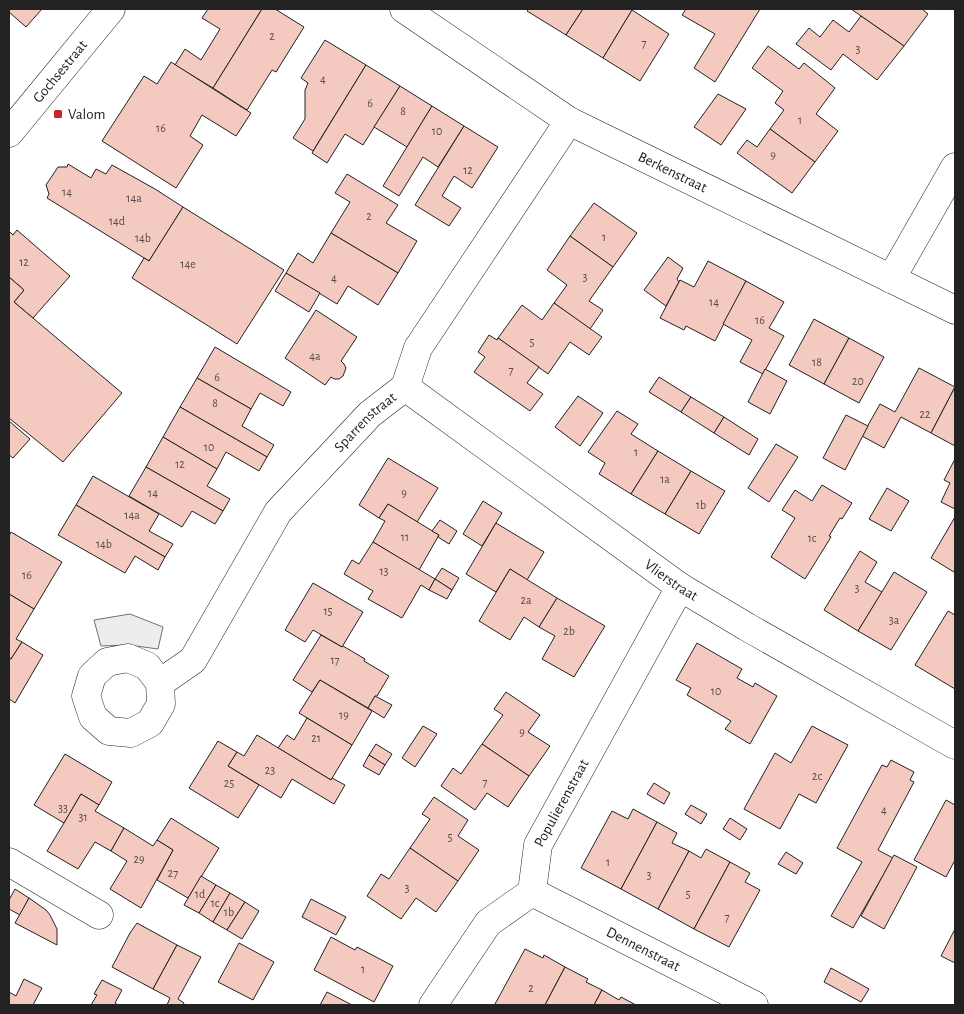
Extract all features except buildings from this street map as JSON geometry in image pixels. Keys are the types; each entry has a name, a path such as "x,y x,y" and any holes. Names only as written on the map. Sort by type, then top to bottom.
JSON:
{"street":[{"name":"Gochsestraat","path":"9,133 111,9"},
{"name":"Berkenstraat","path":"404,9 569,121 955,310"},
{"name":"Sparrenstraat","path":"160,682 193,660 278,512 370,414 405,387 418,348 569,121"},
{"path":"891,279 955,167"},
{"name":"Vlierstraat","path":"405,387 680,587 747,628 955,744"},
{"name":"Populierenstraat","path":"532,892 538,845 680,587"},
{"path":"9,862 99,915"},
{"path":"432,1005 488,923 532,892"},
{"name":"Dennenstraat","path":"532,892 754,1005"}],"shaded area":[{"path":"130,614 163,627 158,649 129,645 101,646 94,620"}],"place":[{"name":"Valom","path":"58,114"}]}
